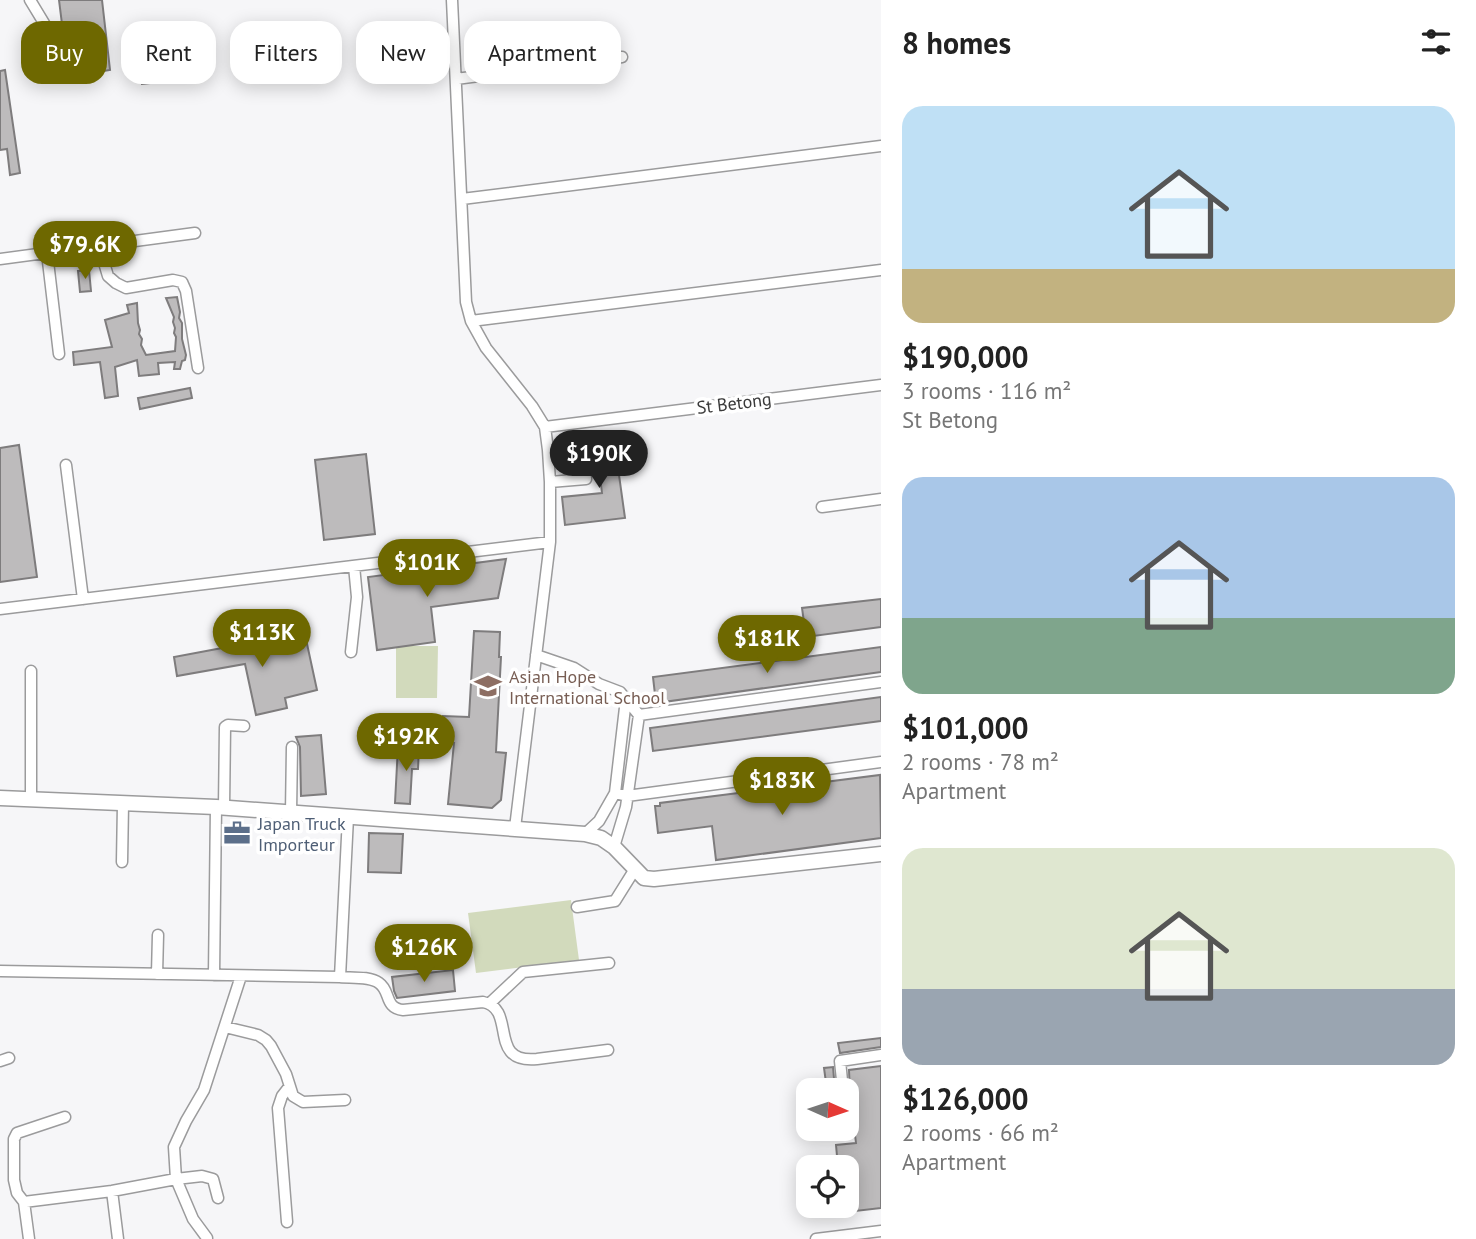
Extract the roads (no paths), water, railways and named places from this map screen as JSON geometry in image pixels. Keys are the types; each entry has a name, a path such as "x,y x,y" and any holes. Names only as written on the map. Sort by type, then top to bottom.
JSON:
{"main road":[{"path":"0,799 220,808 585,834 601,838 645,878 654,879 881,854"}],"street":[{"path":"30,0 43,21"},
{"path":"452,0 466,302 471,321 486,348 532,406 545,427 548,450 550,542 514,828"},
{"path":"456,79 622,57"},
{"path":"462,199 881,146"},
{"path":"0,259 195,233"},
{"path":"99,246 108,276 126,288 173,280 182,282 186,291 198,368"},
{"path":"47,253 58,354"},
{"path":"471,321 881,270"},
{"name":"St Betong","path":"545,427 881,385"},
{"path":"566,424 568,448"},
{"path":"548,450 583,447 586,479 550,482"},
{"path":"66,465 83,599"},
{"path":"822,507 881,499"},
{"path":"0,609 550,542"},
{"path":"351,652 357,597 354,566"},
{"path":"536,654 574,668 599,684 620,692 639,715 626,807 614,847"},
{"path":"31,671 32,800"},
{"path":"639,715 881,682"},
{"path":"585,834 599,821 615,793 626,699"},
{"path":"214,975 225,727 244,726"},
{"path":"291,813 292,747"},
{"path":"615,793 628,796 881,762"},
{"path":"122,862 123,804"},
{"path":"340,977 348,817"},
{"path":"577,907 615,901 635,869"},
{"path":"157,974 158,935"},
{"path":"490,1003 523,972 609,964"},
{"path":"0,971 370,979 383,987 392,1006 397,1009 490,1003 495,1007 506,1042 516,1059 537,1059 608,1049"},
{"path":"206,1238 193,1219 176,1179 174,1147 204,1090 241,976"},
{"path":"225,1027 258,1035 266,1040 286,1074 293,1096 303,1102 345,1100"},
{"path":"842,1078 840,1061 881,1055"},
{"path":"287,1222 278,1108 289,1087"},
{"path":"29,1239 24,1202 17,1193 14,1180 14,1139 17,1133 65,1117"},
{"path":"24,1202 202,1176 213,1179 218,1198"},
{"path":"113,1191 118,1239"},
{"path":"816,1239 881,1231"}],"place":[{"name":"Asian Hope International School","path":"488,686"},
{"name":"Japan Truck Importeur","path":"237,833"}]}
